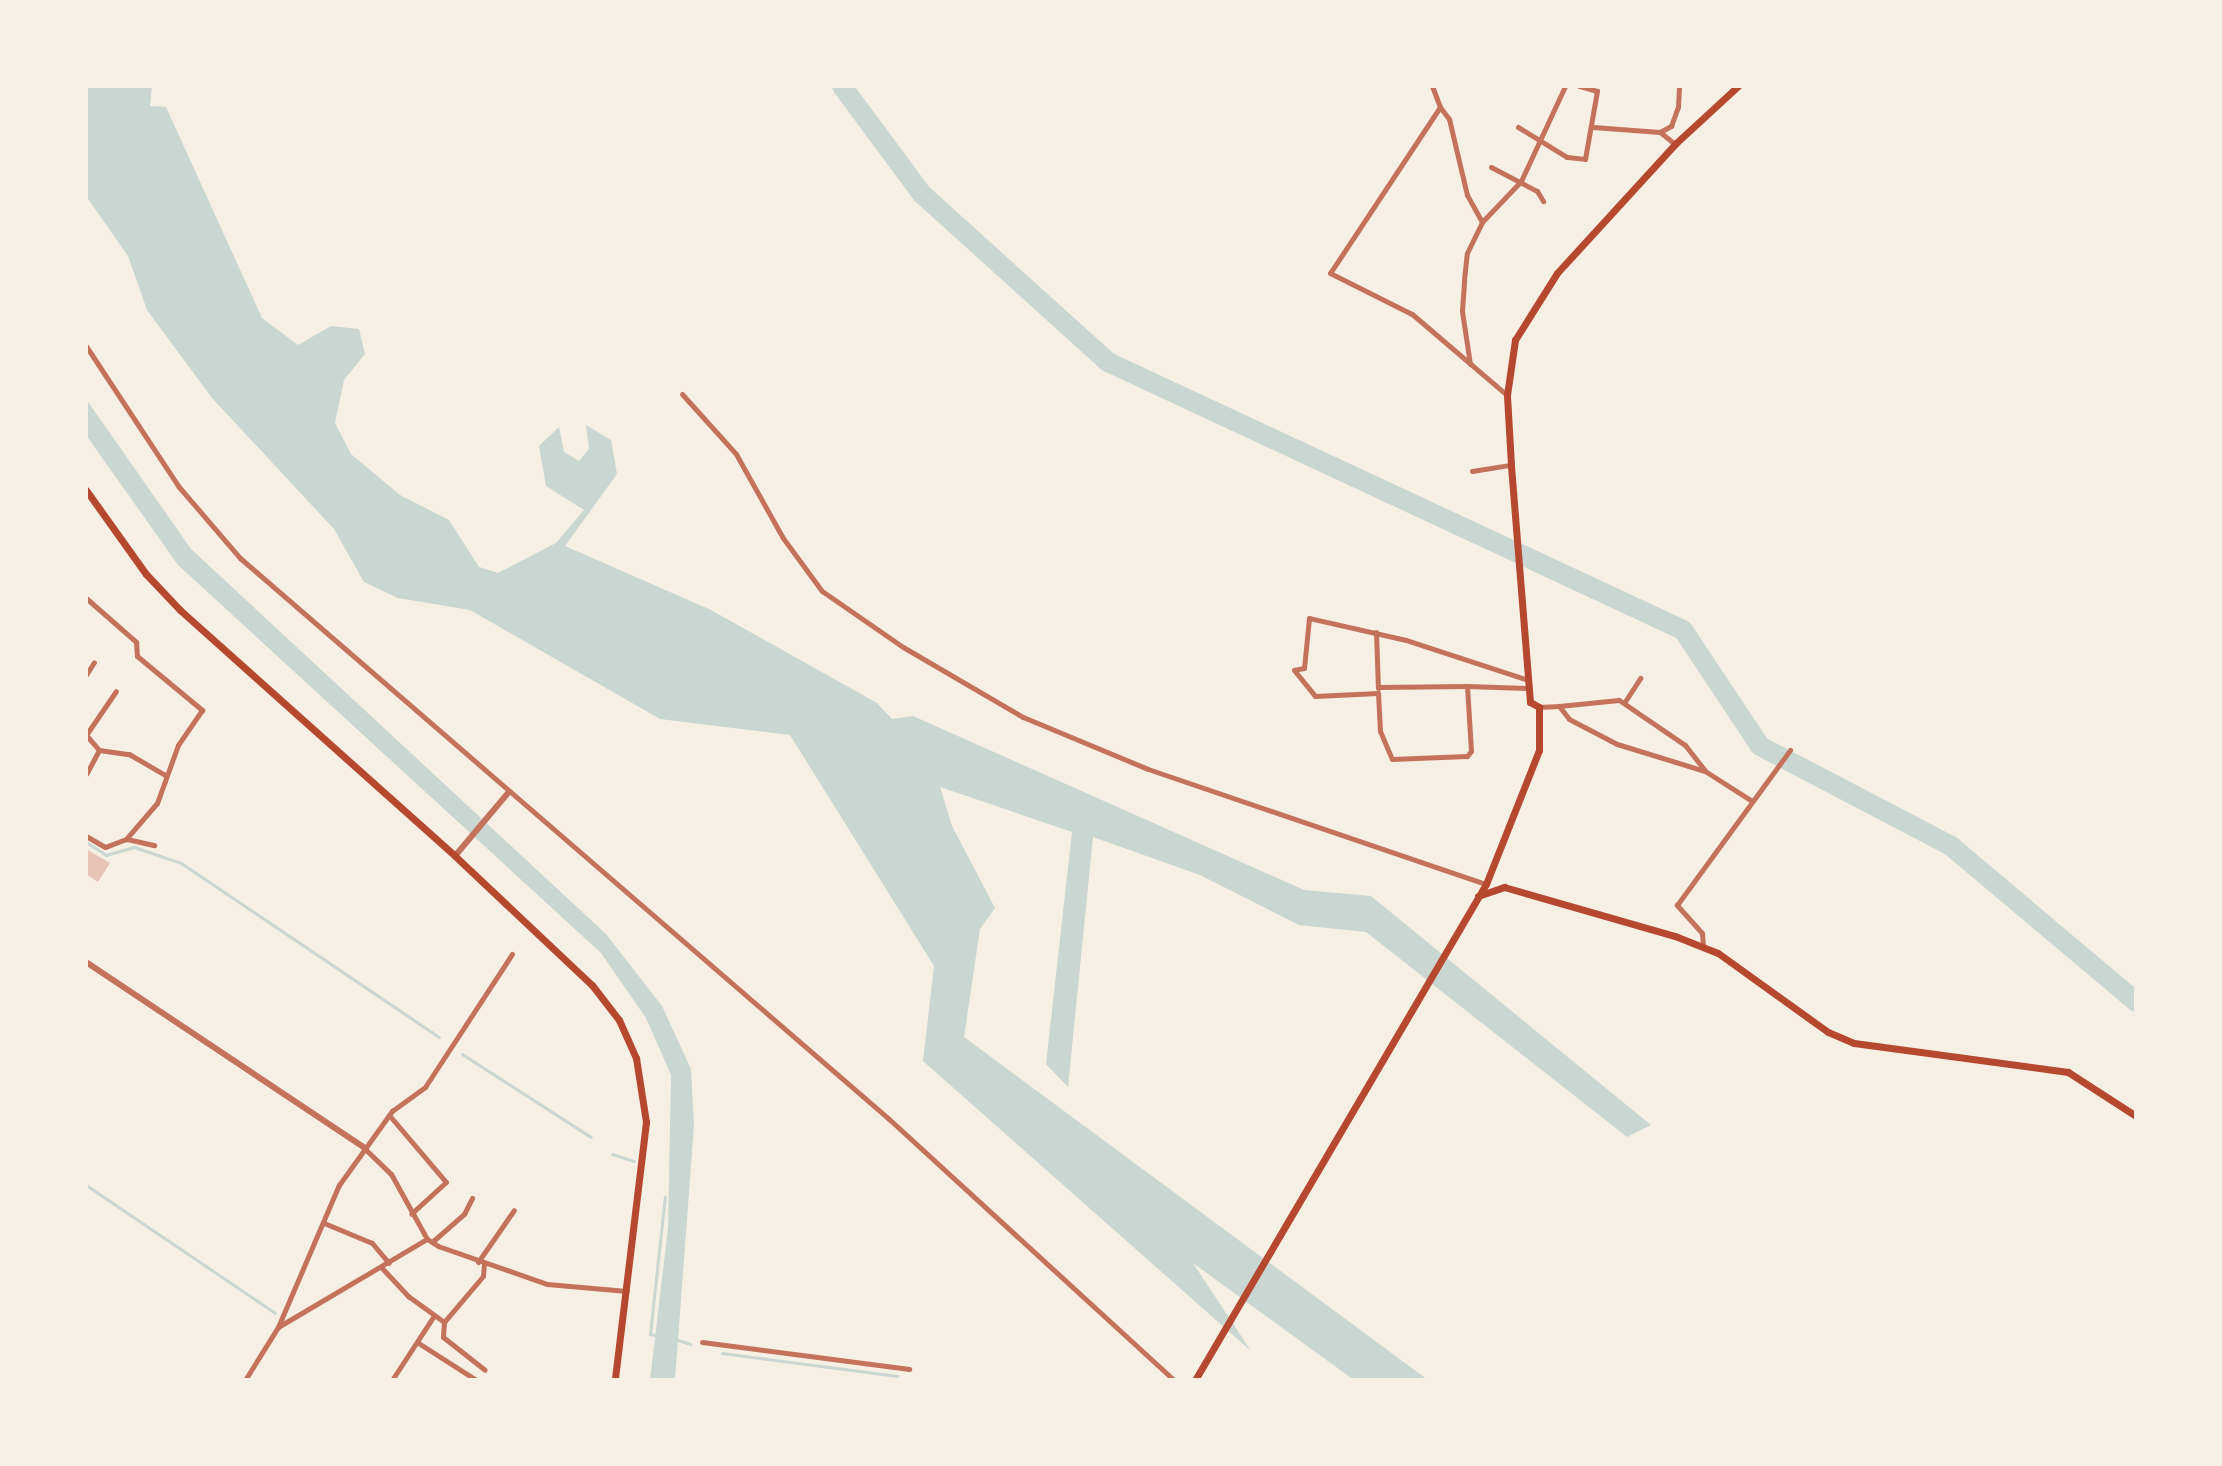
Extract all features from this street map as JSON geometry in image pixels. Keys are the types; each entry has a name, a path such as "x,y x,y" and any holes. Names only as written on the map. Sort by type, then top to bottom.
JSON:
{"main road":[{"path":"1195,1380 1476,896 1486,884 1539,750 1539,707 1530,702 1528,684 1511,465 1507,395 1515,340 1536,300 1675,144 1738,86"},
{"path":"86,490 146,574 180,610 455,856 592,985 619,1020 636,1058 646,1122 615,1380"},
{"path":"1476,896 1504,887 1703,947 1828,1032 1854,1043 2068,1072 2136,1116"}],"street":[{"path":"1432,86 1440,107 1449,119 1467,195 1482,222"},
{"path":"1470,364 1462,311 1467,253 1482,222 1521,181 1542,142 1565,86"},
{"path":"1518,127 1567,157 1585,159 1597,91 1579,86"},
{"path":"1593,127 1660,132 1671,126 1678,107 1679,86"},
{"path":"1440,107 1330,273 1412,314 1507,395"},
{"path":"1660,132 1675,144"},
{"path":"1491,167 1521,181 1543,201"},
{"path":"86,346 208,525 508,793 889,1119 1174,1380"},
{"path":"682,394 736,454 783,538 822,591 903,647 1023,717 1148,769 1486,884"},
{"path":"1472,471 1511,465"},
{"path":"86,598 136,642 137,656 202,710 165,775 157,803 126,839 105,847 86,836"},
{"path":"1309,618 1376,632 1528,684 1378,690 1315,696 1294,670 1304,668 1309,618"},
{"path":"1376,632 1380,731 1392,759 1424,760 1471,751 1467,686"},
{"path":"86,675 94,662"},
{"path":"1624,703 1640,678"},
{"path":"116,691 86,735 99,750 129,754 165,775"},
{"path":"1539,707 1580,700 1624,703 1685,745 1705,771"},
{"path":"1559,706 1569,719 1617,744 1705,771 1752,801"},
{"path":"86,774 99,750"},
{"path":"1703,947 1702,933 1677,905 1790,750"},
{"path":"455,856 508,793"},
{"path":"126,839 154,845"},
{"path":"245,1380 278,1327 339,1185 363,1147 389,1115 425,1087 512,954"},
{"path":"86,962 363,1147 391,1174 411,1214 430,1241 481,1263 547,1284 627,1291"},
{"path":"389,1115 446,1182 411,1214"},
{"path":"278,1327 430,1241 464,1214 472,1198"},
{"path":"485,1370 443,1337 444,1322 483,1276 481,1263 514,1210"},
{"path":"324,1223 372,1243 389,1263"},
{"path":"381,1267 433,1317 444,1322"},
{"path":"392,1380 420,1344 433,1317"},
{"path":"702,1342 909,1369"},
{"path":"420,1344 476,1380"}],"shaded area":[{"path":"86,86 152,86 150,106 166,107 262,318 298,345 331,326 359,329 365,354 344,380 335,423 351,454 400,495 449,520 479,567 498,573 556,543 584,510 546,486 539,446 559,427 564,452 579,461 589,449 586,425 611,440 617,474 565,546 711,610 877,703 892,719 913,716 1304,890 1371,896 1651,1125 1627,1137 1366,932 1299,925 1200,875 1093,837 1068,1087 1046,1064 1072,832 940,787 952,826 995,908 980,929 964,1037 1428,1380 1354,1380 1193,1263 1251,1351 923,1061 934,966 790,735 660,719 470,610 398,598 364,582 334,529 212,398 147,310 128,256 86,196"},
{"path":"86,399 191,549 606,934 662,1006 691,1069 694,1125 675,1380 650,1380 668,1228 671,1075 646,1018 601,953 178,565 86,435"}],"building":[{"path":"86,849 110,863 98,882 86,874"}],"waterway":[{"path":"842,86 922,194 1108,362 1683,630 1760,746 1951,846 2136,1002"},
{"path":"86,842 106,855 134,847 181,863 439,1037"},
{"path":"462,1054 591,1137"},
{"path":"612,1154 634,1161"},
{"path":"86,1185 275,1313"},
{"path":"655,1335 650,1334 665,1197"},
{"path":"678,1340 690,1344"},
{"path":"722,1353 897,1376"}]}
